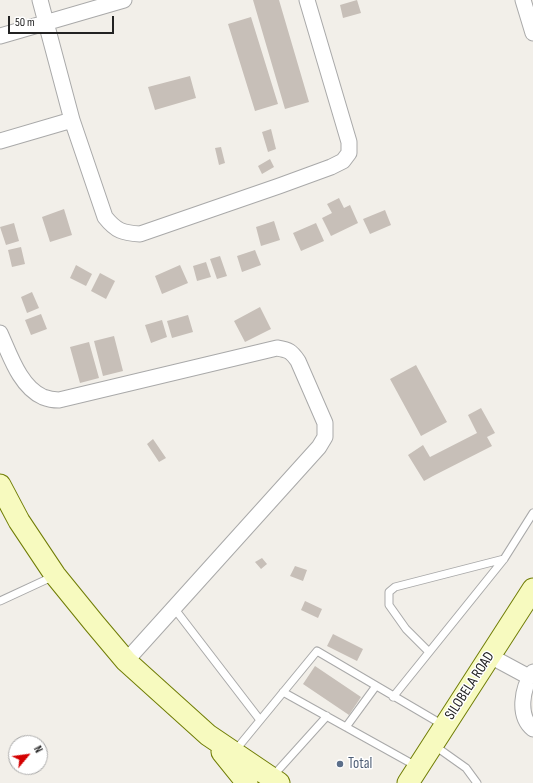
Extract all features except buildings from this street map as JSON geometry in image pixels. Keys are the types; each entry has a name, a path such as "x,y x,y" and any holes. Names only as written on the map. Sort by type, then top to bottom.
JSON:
{"main road":[{"path":"0,486 19,521 55,575 94,624 126,661 208,735 247,783"},
{"name":"SILOBELA ROAD","path":"413,775 533,589"},
{"path":"208,735 275,780"}],"street":[{"path":"40,0 72,120 105,217 113,227 126,233 140,234 279,186 337,164 343,161 349,153 349,142 307,0"},
{"path":"0,36 124,0"},
{"path":"523,0 533,33"},
{"path":"0,141 72,120"},
{"path":"0,333 21,378 31,390 44,398 59,400 277,348 285,349 291,352 298,361 325,423 325,437 319,447 126,661"},
{"path":"490,656 531,675 524,694 522,712 528,725 533,730"}],"lane":[{"path":"393,696 504,559 533,513"},
{"path":"429,652 406,629 389,605 389,592 395,587 504,559"},
{"path":"0,601 55,575"},
{"path":"174,608 260,720"},
{"path":"234,752 316,651 444,726"},
{"path":"346,726 376,686"},
{"path":"283,692 346,726 413,775"},
{"path":"275,780 327,716"},
{"path":"433,745 466,768 477,783"}],"place":[{"name":"Total","path":"340,764"}]}
